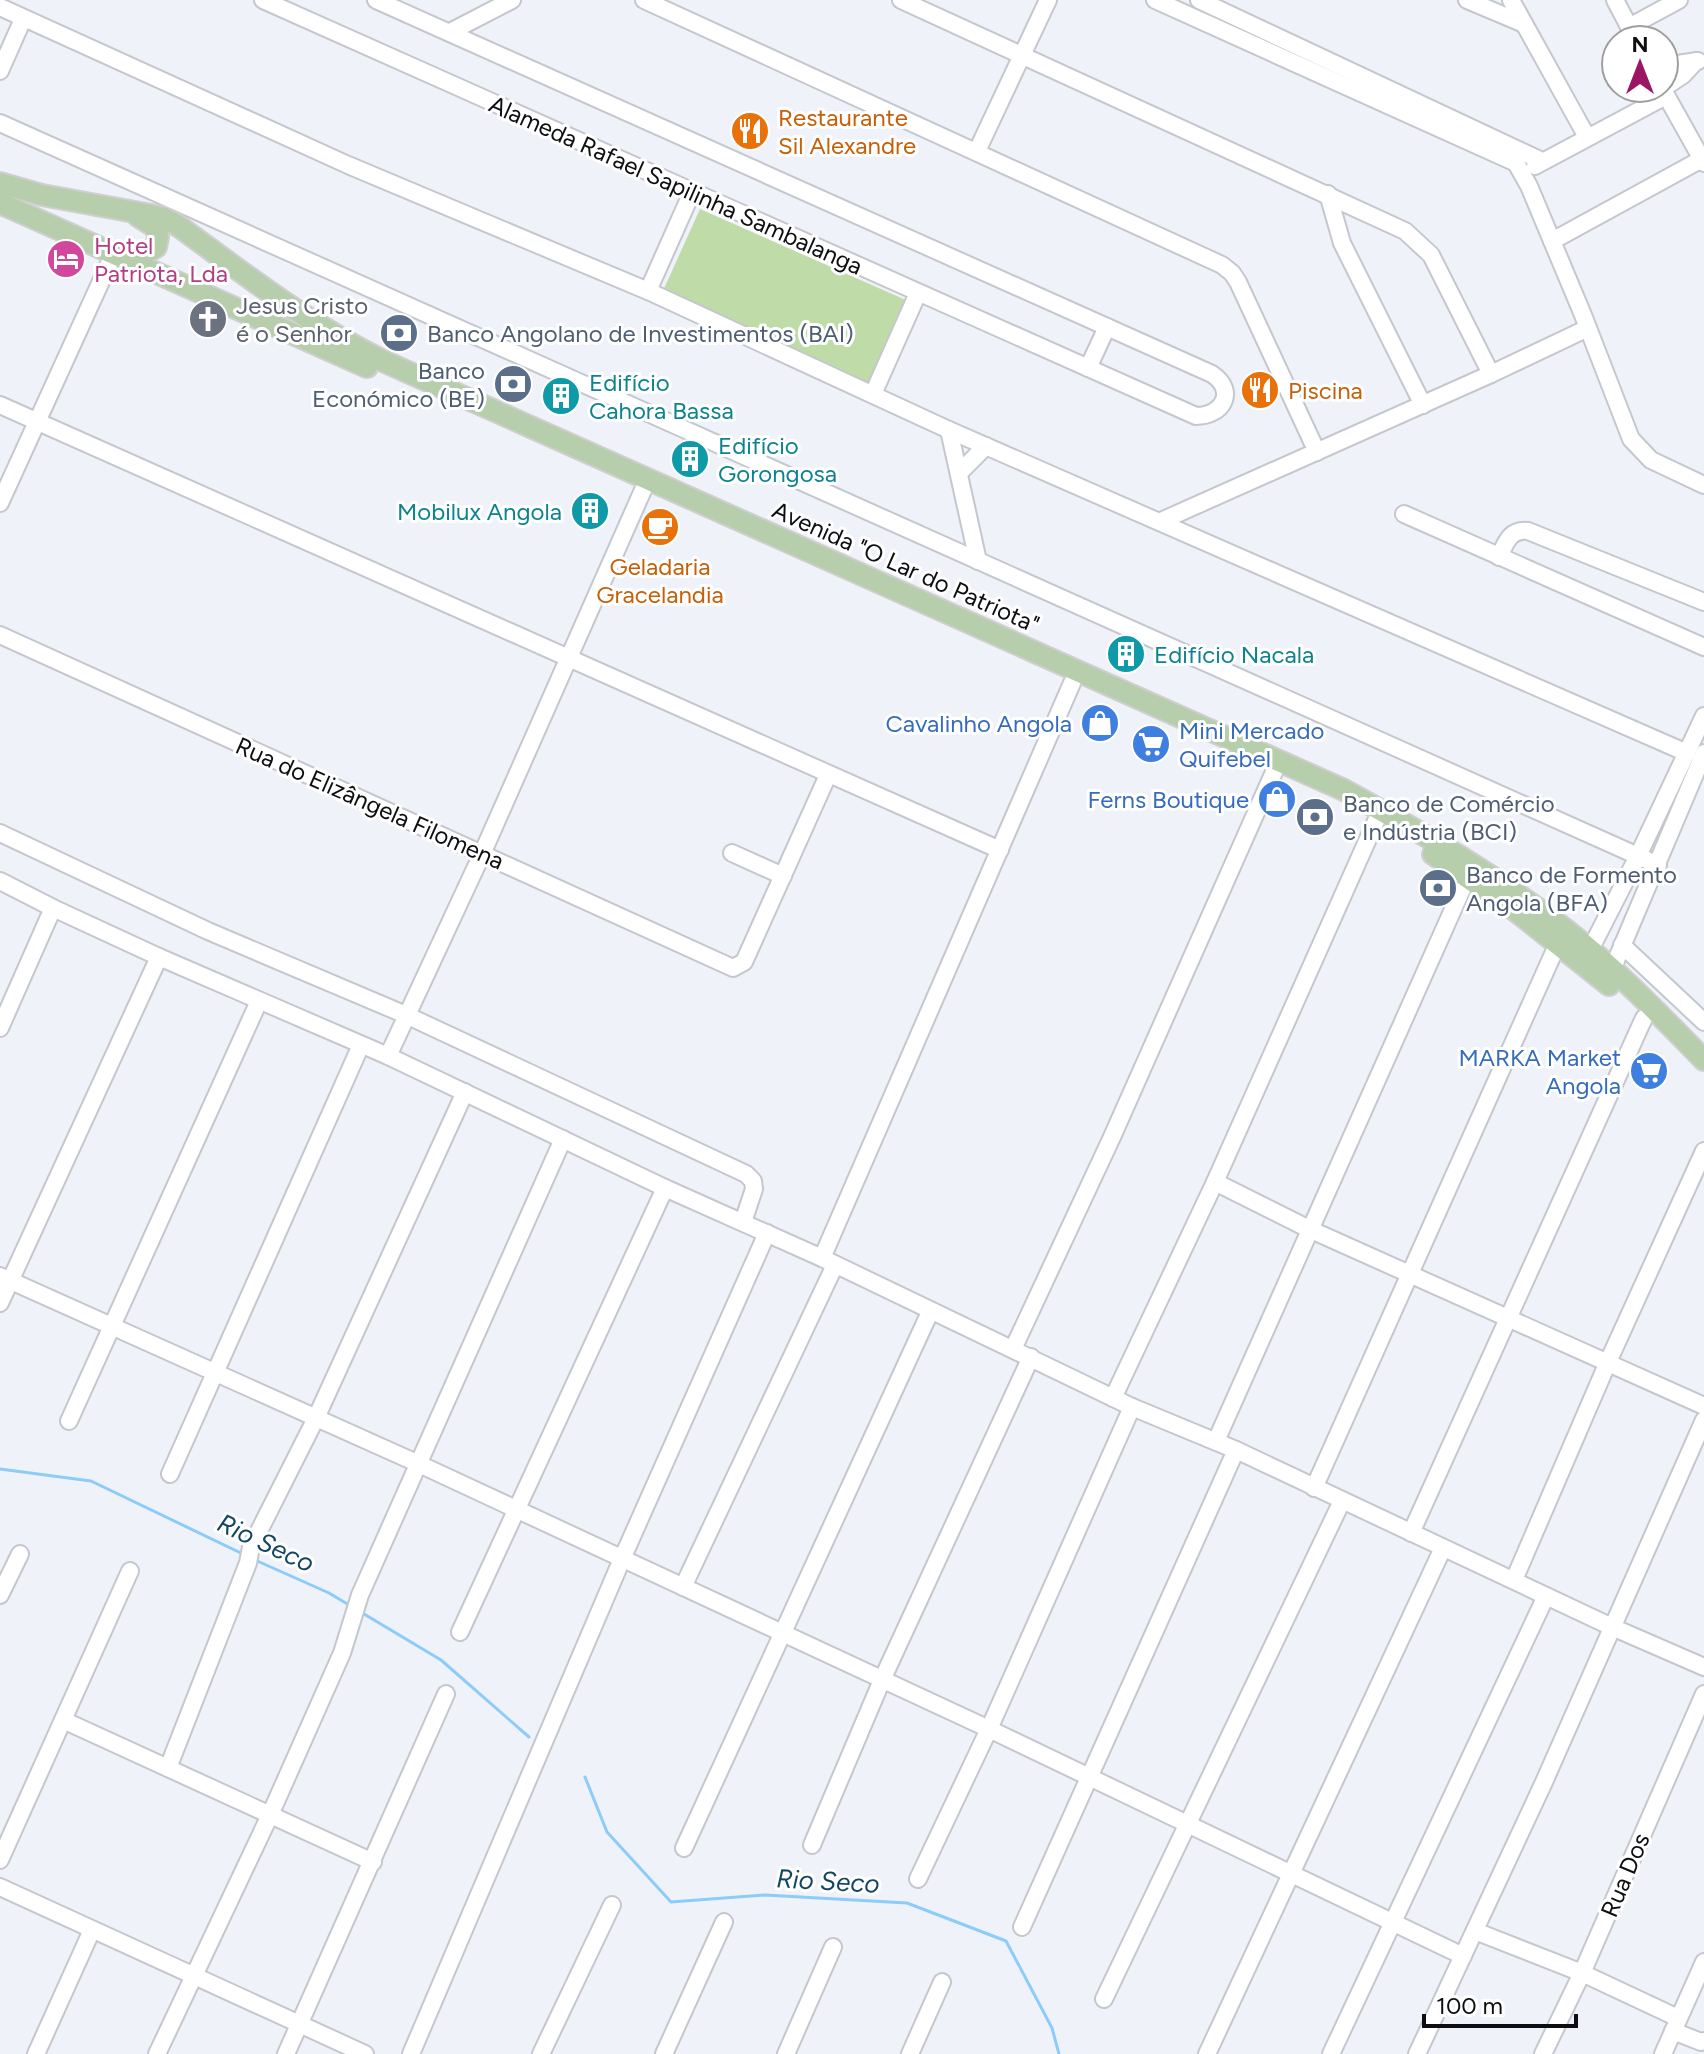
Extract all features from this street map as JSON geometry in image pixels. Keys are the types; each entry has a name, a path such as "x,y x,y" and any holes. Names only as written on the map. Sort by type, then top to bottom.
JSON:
{"main road":[{"name":"Avenida \"O Lar do Patriota\"","path":"0,183 42,195 145,212 177,225 278,301 383,361 1344,790 1486,873 1590,950 1704,1060"},
{"name":"Avenida \"O Lar do Patriota\"","path":"0,203 1274,772 1376,821 1422,847 1558,943 1602,979 1704,1077"},
{"path":"108,208 151,221 157,228 158,237 156,247 149,253 138,257 113,255"}],"street":[{"name":"Alameda Rafael Sapilinha Sambalanga","path":"263,0 1196,416 1211,415 1222,405 1225,391 1218,378 376,0"},
{"path":"450,32 512,0"},
{"path":"644,0 1222,265 1232,273 1317,452"},
{"path":"901,0 1405,231 1431,255 1491,374"},
{"path":"977,151 1048,0"},
{"path":"1155,0 1516,163 1524,174 1552,241 1631,439 1651,460 1704,485"},
{"path":"1199,0 1226,6 1542,161"},
{"path":"1467,0 1524,24"},
{"path":"1511,0 1587,137"},
{"path":"1615,0 1628,24"},
{"path":"1646,24 1679,0"},
{"path":"1216,27 1226,6"},
{"path":"0,7 348,165 648,291 949,430 1699,756"},
{"path":"0,71 23,19"},
{"path":"1680,77 1700,61"},
{"path":"1524,174 1637,104"},
{"path":"1552,241 1703,161 1673,104"},
{"path":"0,123 1658,865"},
{"path":"648,291 692,192"},
{"path":"1328,194 1342,243 1423,405"},
{"path":"0,503 113,255"},
{"path":"873,394 918,293"},
{"path":"1088,368 1107,327"},
{"path":"1161,521 1588,328"},
{"path":"0,405 1000,850"},
{"path":"949,430 978,561"},
{"path":"959,473 986,446"},
{"path":"388,1056 482,854 643,490"},
{"path":"1404,514 1704,647"},
{"path":"1499,557 1509,536 1518,530 1528,531 1704,602"},
{"name":"Rua do Elizângela Filomena","path":"0,635 733,968 740,967 783,876"},
{"path":"683,1587 828,1262 1072,683"},
{"path":"1612,970 1658,865 1699,756 1704,716"},
{"path":"1590,950 1638,856 1699,756"},
{"path":"1013,1349 1106,1151 1274,772"},
{"path":"732,853 783,876 828,775"},
{"path":"1113,1398 1215,1182 1376,821"},
{"path":"0,833 208,931 406,1015 746,1174 753,1181 754,1189 743,1222"},
{"path":"1216,1441 1467,878"},
{"path":"0,881 159,957 388,1056 1132,1407 1236,1450 1612,1627 1704,1667"},
{"path":"0,1028 53,908"},
{"path":"1314,1488 1558,943"},
{"path":"1622,945 1704,1022"},
{"path":"0,1303 5,1278 159,957"},
{"path":"69,1421 259,1001"},
{"path":"1411,1533 1644,1018"},
{"path":"170,1474 361,1045"},
{"path":"168,1768 248,1563 251,1547 316,1418 465,1092"},
{"path":"157,2054 270,1815 342,1653 360,1595 563,1139"},
{"path":"1514,1580 1704,1151"},
{"path":"1215,1182 1309,1229 1704,1406"},
{"path":"460,1632 665,1188"},
{"path":"411,2054 622,1559 767,1233"},
{"path":"5,1278 419,1464 989,1729 1463,1956"},
{"path":"684,1848 930,1312"},
{"path":"812,1845 882,1680 1031,1357"},
{"path":"918,1879 989,1729 1132,1407"},
{"path":"1417,2054 1704,1420"},
{"path":"1022,1927 1236,1450"},
{"path":"1104,1999 1342,1501"},
{"path":"1207,2054 1443,1548"},
{"path":"0,1595 20,1554"},
{"path":"0,1860 130,1571"},
{"path":"1331,2054 1546,1596"},
{"path":"286,2054 446,1694"},
{"name":"Rua Dos","path":"1543,2054 1582,1973 1704,1694"},
{"path":"63,1720 373,1862"},
{"path":"0,1887 365,2054"},
{"path":"541,2054 612,1905"},
{"path":"664,2054 724,1922"},
{"path":"36,2054 92,1930"},
{"path":"1475,1931 1582,1973 1676,2024 1703,2043"},
{"path":"786,2054 833,1947"},
{"path":"1663,2054 1704,1962"},
{"path":"910,2054 942,1982"}],"green space":[{"path":"700,209 908,301 870,385 662,293"}],"waterway":[{"name":"Rio Seco","path":"0,1469 91,1481 245,1555"},
{"name":"Rio Seco","path":"255,1560 349,1605"},
{"name":"Rio Seco","path":"359,1611 441,1660 529,1737"},
{"name":"Rio Seco","path":"585,1777 607,1832 671,1902 765,1895 907,1903 1006,1941 1052,2028 1059,2054"}],"place":[{"name":"Restaurante Sil Alexandre","path":"750,131"},
{"name":"Hotel Patriota, Lda","path":"66,259"},
{"name":"Jesus Cristo é o Senhor","path":"208,319"},
{"name":"Banco Angolano de Investimentos (BAI)","path":"399,333"},
{"name":"Banco Económico (BE)","path":"513,384"},
{"name":"Piscina","path":"1260,390"},
{"name":"Edifício Cahora Bassa","path":"561,396"},
{"name":"Edifício Gorongosa","path":"690,459"},
{"name":"Mobilux Angola","path":"590,511"},
{"name":"Geladaria Gracelandia","path":"660,527"},
{"name":"Edifício Nacala","path":"1126,654"},
{"name":"Cavalinho Angola","path":"1100,723"},
{"name":"Mini Mercado Quifebel","path":"1151,744"},
{"name":"Ferns Boutique","path":"1277,799"},
{"name":"Banco de Comércio e Indústria (BCI)","path":"1315,817"},
{"name":"Banco de Formento Angola (BFA)","path":"1438,888"},
{"name":"MARKA Market Angola","path":"1649,1071"}]}
